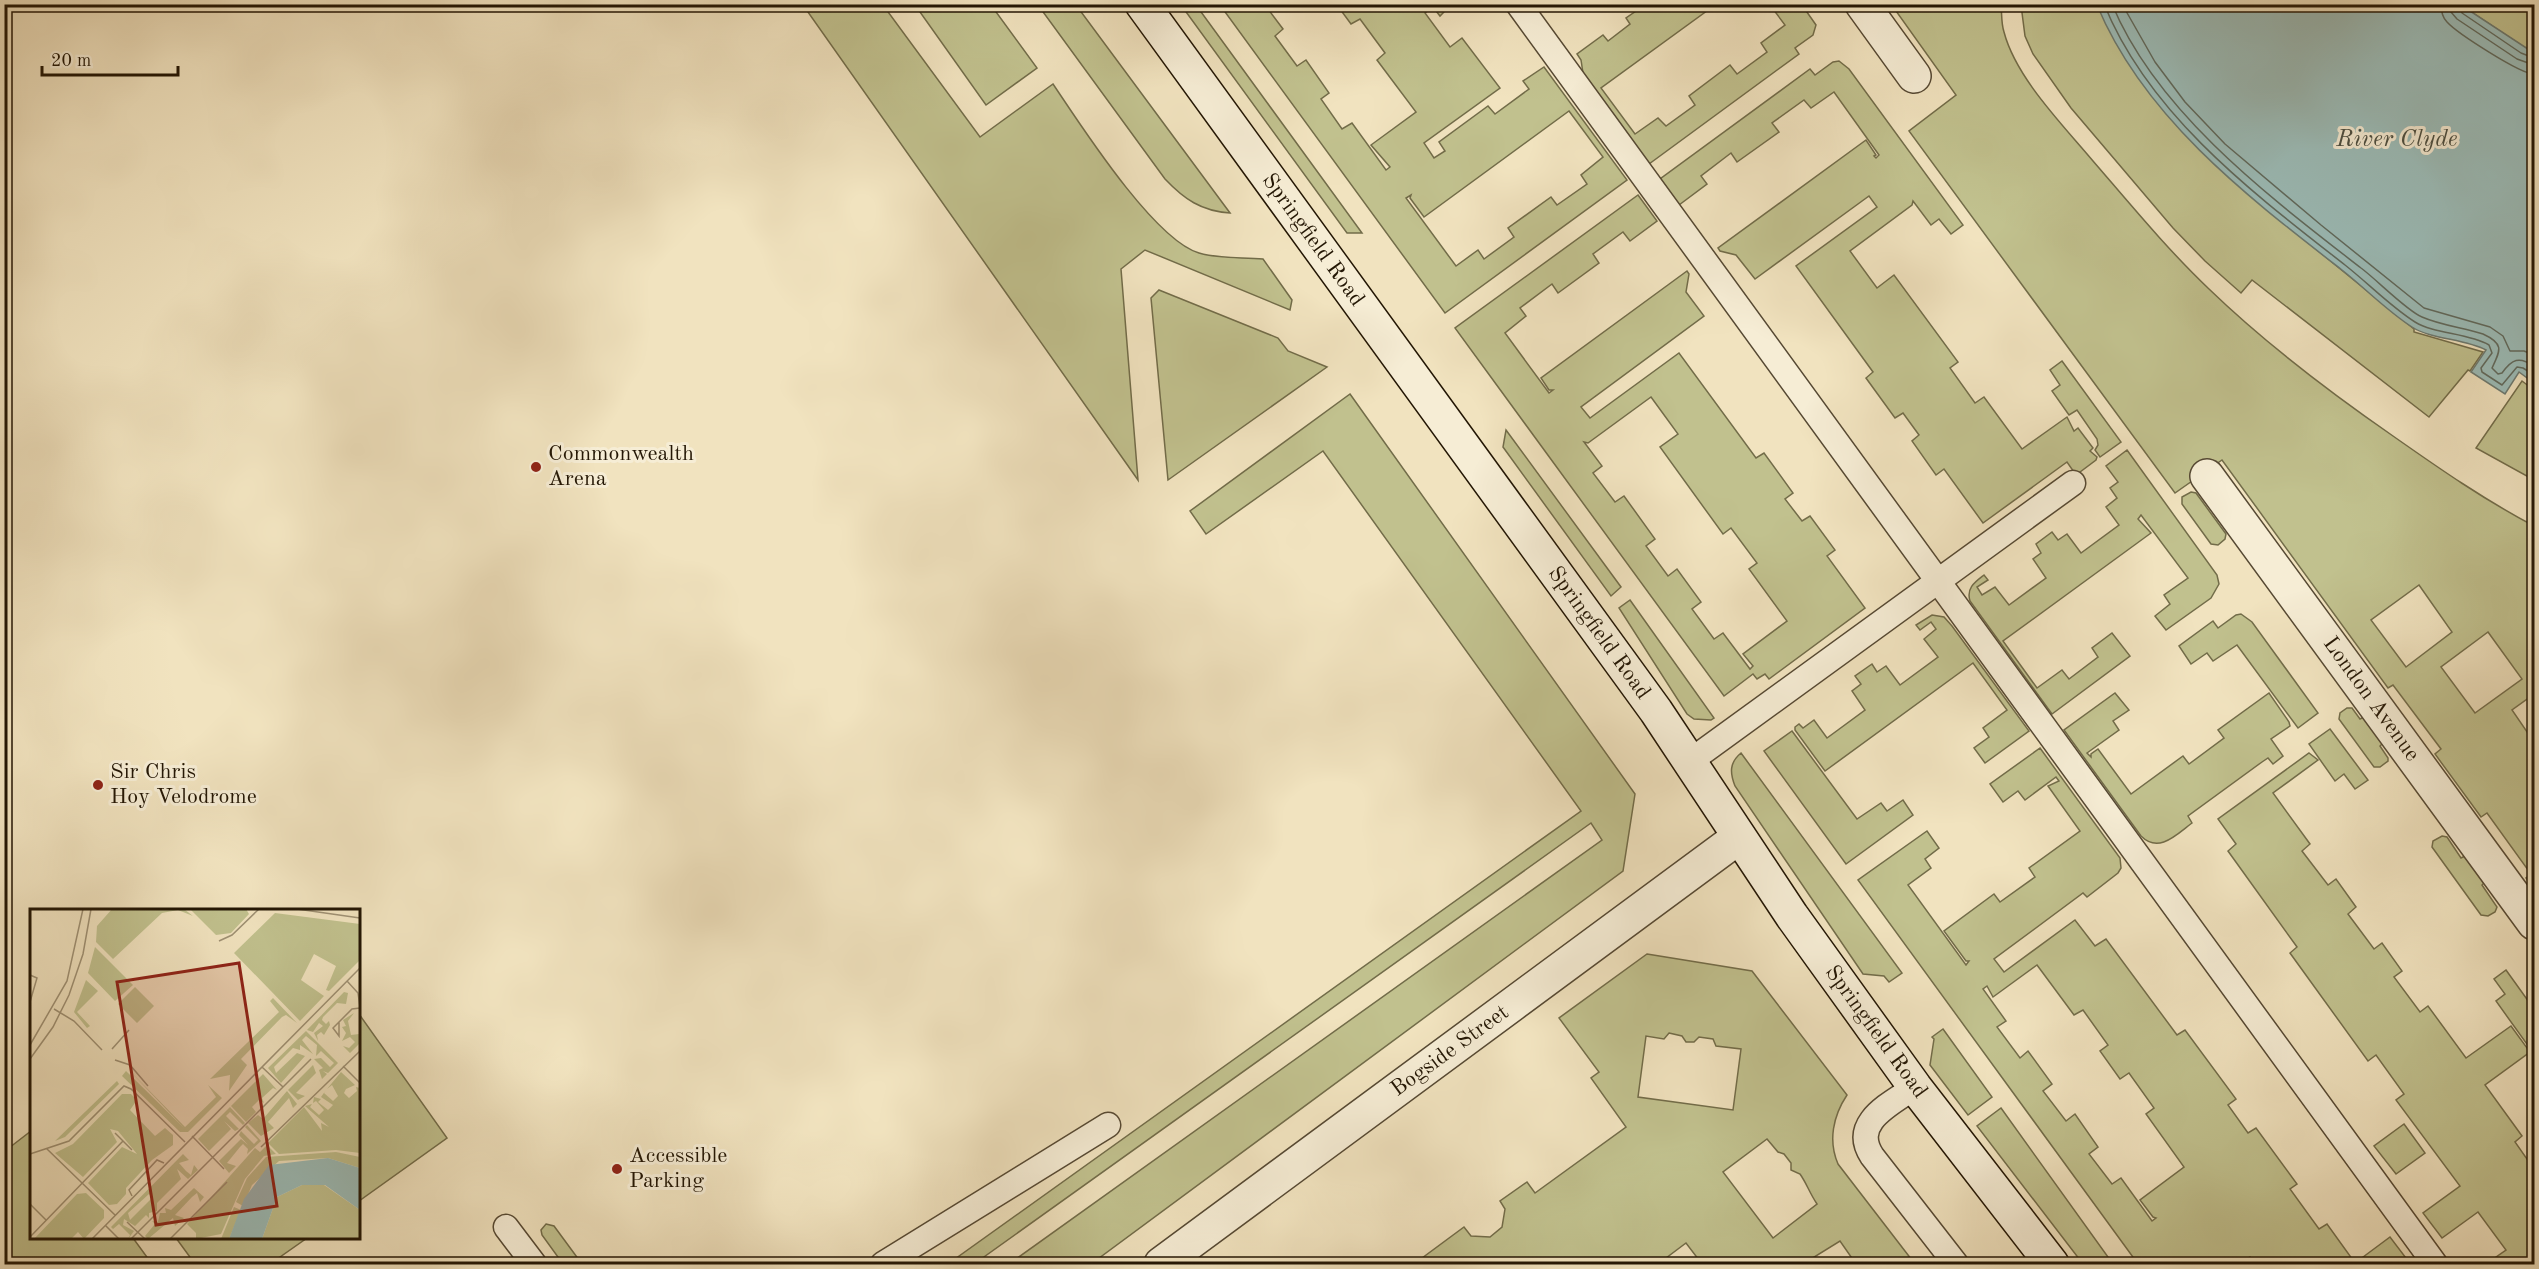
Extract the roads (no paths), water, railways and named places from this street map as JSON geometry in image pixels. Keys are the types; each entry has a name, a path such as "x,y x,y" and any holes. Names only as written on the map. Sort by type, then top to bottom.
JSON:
{"street":[{"name":"Springfield Road","path":"1142,4 1656,711 1799,926 1915,1087 2052,1264"},
{"path":"1862,4 1914,75"},
{"name":"London Avenue","path":"2207,476 2535,923"},
{"name":"Bogside Street","path":"1161,1264 1738,837"}],"lane":[{"path":"1518,4 2435,1264"},
{"path":"1689,762 2073,483"},
{"path":"1915,1087 1870,1120 1864,1139 1872,1156 1956,1264"},
{"path":"882,1264 1108,1125"},
{"path":"506,1227 534,1264"}],"water":[{"name":"River Clyde","path":"2097,5 2461,5 2534,53 2534,383 2519,372 2505,394 2471,372 2486,350 2468,343 2428,334 2412,327 2236,184 2170,119 2142,84 2117,46"}],"place":[{"name":"Commonwealth Arena","path":"536,467"},
{"name":"Sir Chris Hoy Velodrome","path":"98,785"},
{"name":"Accessible Parking","path":"617,1169"}]}
